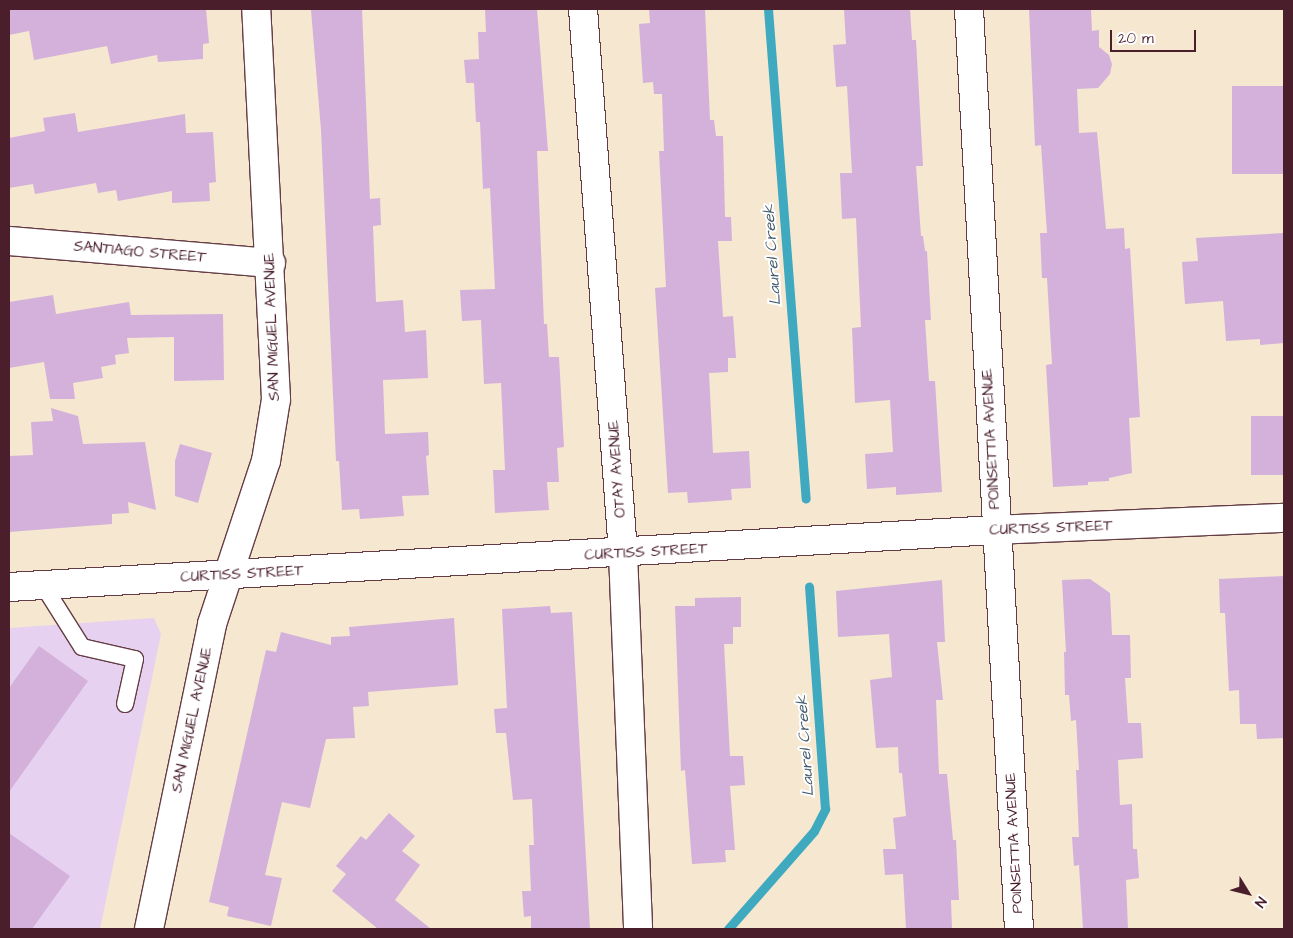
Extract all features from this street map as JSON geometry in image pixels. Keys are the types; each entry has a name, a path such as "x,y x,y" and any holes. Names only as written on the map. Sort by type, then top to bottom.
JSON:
{"street":[{"name":"SAN MIGUEL AVENUE","path":"149,929 212,624 266,461 276,399 271,263 256,9"},
{"name":"OTAY AVENUE","path":"583,9 623,553 638,929"},
{"name":"POINSETTIA AVENUE","path":"969,9 995,530 1019,929"},
{"name":"SANTIAGO STREET","path":"9,240 271,263"},
{"name":"CURTISS STREET","path":"9,587 995,530 1284,518"}],"lane":[{"path":"43,585 82,647 135,659 125,704"}],"shaded area":[{"path":"154,618 161,634 100,929 9,929 9,628"}],"building":[{"path":"9,9 206,9 209,43 203,44 203,59 158,62 157,55 111,64 107,46 34,60 29,31 9,35"},
{"path":"362,9 370,199 380,198 381,225 373,226 376,302 403,300 405,332 426,330 428,378 383,380 385,434 428,432 429,455 426,456 429,495 402,496 404,516 360,519 359,509 342,510 339,461 336,461 321,130 311,10"},
{"path":"485,9 537,9 548,151 537,151 544,324 547,324 549,357 559,357 564,447 557,448 559,482 547,482 549,510 495,513 493,470 505,470 501,383 484,384 481,320 462,321 460,290 495,289 490,188 483,189 480,122 476,122 474,83 466,83 464,60 479,59 478,32 486,32"},
{"path":"649,9 705,9 710,120 714,120 716,136 723,136 725,217 731,217 732,241 718,241 723,317 733,316 736,358 728,358 728,372 709,373 713,453 749,451 751,488 731,489 732,500 688,503 687,492 668,493 655,288 666,287 659,151 664,151 662,94 654,94 653,82 643,83 639,24 650,23"},
{"path":"844,9 910,9 912,40 916,40 923,166 916,166 921,236 923,236 925,251 927,251 931,320 925,320 929,381 935,381 942,492 896,495 896,487 867,489 865,454 893,452 890,400 855,403 852,328 861,327 856,218 842,219 840,173 852,173 847,86 836,87 833,45 846,44"},
{"path":"1029,9 1091,9 1092,31 1099,30 1099,47 1109,55 1112,64 1110,74 1098,88 1077,89 1079,133 1097,132 1106,229 1124,228 1125,249 1130,248 1140,417 1129,418 1132,473 1109,478 1109,481 1088,482 1088,485 1053,487 1046,365 1052,364 1047,278 1042,278 1040,233 1047,233 1041,145 1035,146"},
{"path":"1232,86 1284,86 1284,174 1232,174"},
{"path":"75,113 78,132 185,114 186,133 213,132 216,182 209,183 210,201 172,203 172,191 118,201 116,190 98,193 96,183 35,194 33,184 9,188 9,138 45,131 43,118"},
{"path":"1284,233 1284,343 1260,345 1260,339 1226,341 1223,301 1185,304 1182,262 1198,261 1196,238"},
{"path":"53,295 56,314 129,302 131,315 223,314 224,380 174,381 174,337 127,338 129,353 115,355 116,364 101,367 103,378 73,383 75,399 50,399 44,362 9,368 9,302"},
{"path":"51,408 78,416 83,444 145,442 156,510 128,502 129,513 112,514 112,524 9,532 9,456 33,455 31,422 53,421"},
{"path":"1251,416 1284,416 1284,475 1251,475"},
{"path":"180,444 212,453 198,503 175,496 175,461"},
{"path":"1284,576 1284,738 1257,739 1256,724 1240,724 1239,690 1229,691 1225,613 1220,613 1219,579"},
{"path":"1090,579 1110,593 1112,635 1130,635 1131,678 1125,678 1128,723 1141,723 1143,758 1118,760 1120,805 1132,804 1133,849 1137,849 1139,878 1126,880 1128,929 1083,929 1079,865 1074,866 1072,837 1079,837 1076,770 1079,770 1076,720 1071,721 1069,695 1065,695 1064,652 1066,652 1062,580"},
{"path":"942,580 945,642 937,642 943,700 936,700 939,774 947,774 953,840 956,840 959,900 951,900 952,929 906,929 903,874 885,875 883,849 896,849 893,818 906,816 902,773 899,773 898,747 876,748 870,680 892,677 889,634 838,637 836,591"},
{"path":"741,597 741,627 733,627 733,644 724,644 730,756 743,756 745,785 730,786 735,850 725,850 726,862 692,864 685,770 681,771 675,606 695,606 695,598"},
{"path":"550,606 551,613 572,612 590,929 531,929 531,916 524,917 522,891 531,891 529,845 534,845 532,799 513,800 506,733 496,733 494,709 507,708 502,609"},
{"path":"454,618 458,685 368,692 369,706 353,707 355,738 326,739 310,808 282,802 265,875 282,878 271,926 227,916 229,907 209,902 266,650 276,652 281,632 331,645 331,637 350,636 349,627"},
{"path":"39,646 88,681 9,792 9,688"},
{"path":"389,813 415,836 402,851 420,865 395,900 431,929 378,929 332,891 346,874 336,866 361,836 366,840"},
{"path":"9,833 70,876 32,929 9,929"}],"waterway":[{"name":"Laurel Creek","path":"768,9 806,499"},
{"name":"Laurel Creek","path":"728,929 814,831 825,809 809,587"}]}
